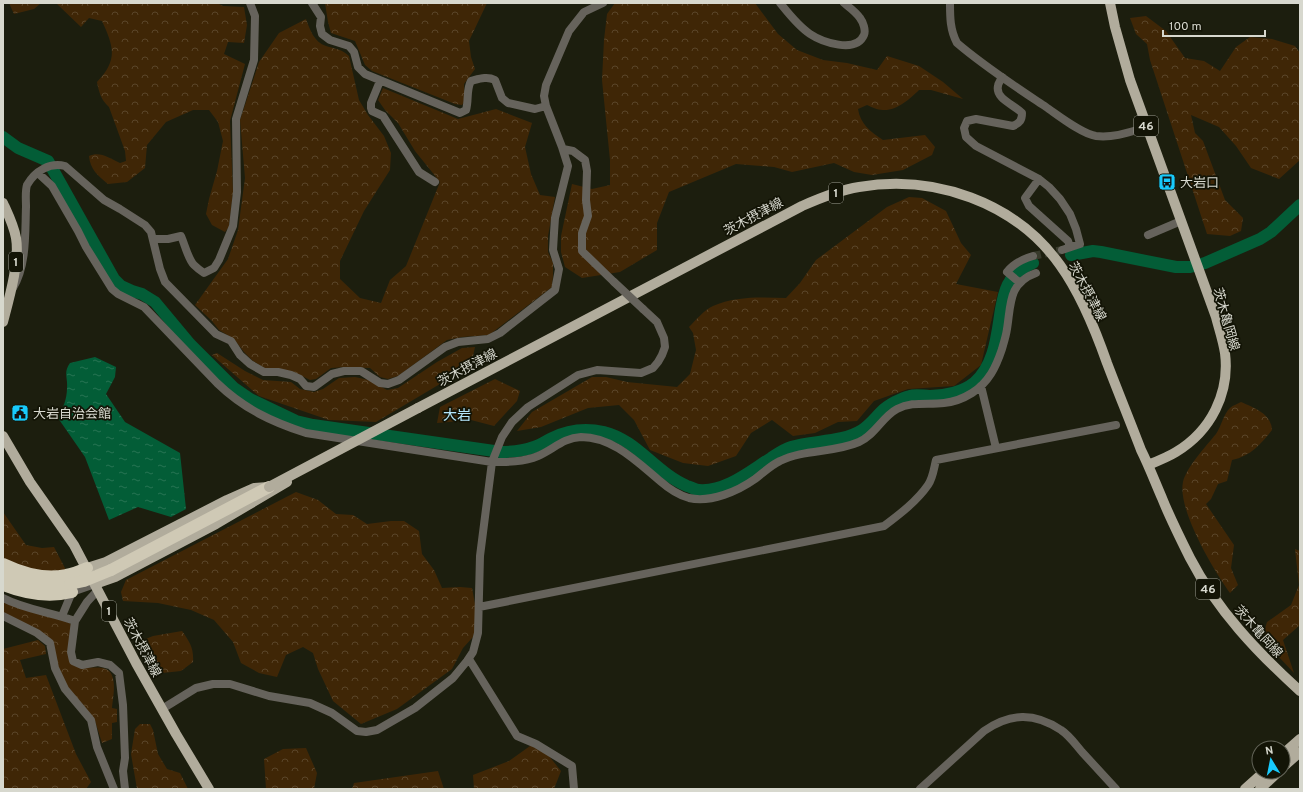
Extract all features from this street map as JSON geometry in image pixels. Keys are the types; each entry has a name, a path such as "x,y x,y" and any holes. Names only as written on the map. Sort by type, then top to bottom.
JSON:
{"highway":[{"path":"3,585 33,594 50,596 111,570 269,486"},
{"path":"3,564 19,572 44,576 65,576 86,568"},
{"path":"3,576 11,580 30,585 71,588"}],"main road":[{"name":"茨木亀岡線","path":"1110,3 1124,59 1216,317 1225,354 1224,382 1216,409 1210,422 1196,437 1178,451 1148,464 1177,531 1212,595 1255,648 1300,691"},
{"name":"茨木摂津線","path":"269,486 802,206 823,197 858,187 906,184 950,191 985,203 1000,211 1029,232 1060,264 1084,307 1148,464"},
{"name":"1","path":"3,203 16,239 17,256 3,322"},
{"name":"茨木摂津線","path":"3,436 30,482 74,545 136,663 210,789"},
{"path":"86,568 106,562 212,517 310,469 330,454"},
{"path":"96,587 212,517"},
{"path":"1291,747 1300,739"},
{"path":"1291,760 1300,752"},
{"path":"1245,789 1255,780"},
{"path":"1260,789 1270,780"}],"street":[{"path":"153,239 168,239 181,236 193,265 204,273 214,268 219,260 233,226 237,192 236,118 254,60 255,16 250,3"},
{"path":"312,3 321,17 320,26 322,34 330,40 349,46 354,52 358,67 365,74 380,81 460,113 466,110 468,104 468,87 471,81 479,78 490,77 495,80 502,98 508,103 535,109 546,106"},
{"path":"10,293 19,279 24,245 27,186 40,170 58,164 65,166 104,200 145,225 151,232 160,269 165,282 216,334 231,341 240,354 250,364 264,372 278,372 291,375 300,379 306,386 314,387 332,374 344,371 361,371 380,382 388,384 399,380 445,347 458,342 488,339 500,333 555,290 559,269 553,250 555,218 568,166 546,106 544,96 546,85 569,31 584,12 602,3"},
{"path":"780,3 794,21 810,34 836,44 855,44 861,39 865,28 860,18 844,3"},
{"path":"950,3 950,24 957,43 1002,78 1075,127 1094,136 1116,135 1147,127"},
{"path":"1002,78 997,86 999,94 1001,98 1017,107 1022,113 1022,119 1019,124 1013,126 976,119 967,121 964,128 966,137 976,146 1039,179 1060,199 1070,214 1080,244 1062,250"},
{"path":"380,81 371,103 372,111 383,116 419,172 435,182"},
{"path":"162,709 196,688 213,684 230,684 269,696 310,703 332,713 357,731 366,732 377,730 415,708 454,678 469,659 473,652 478,633 480,556 492,460 502,437 512,422 528,406 578,375 598,370 641,373 653,368 662,355 664,347 664,338 657,322 582,251 582,233 588,216 586,200 587,171 585,160 573,151 563,149"},
{"path":"40,170 52,186 86,247 112,289 118,294 144,307 229,395 245,407 286,426 306,433 492,460 515,462 538,456 562,441 580,437 596,439 610,444 627,454 669,488 689,498 712,498 743,487 779,461 790,457 845,446 860,441 870,434 882,420 898,408 913,404 954,401 964,397 981,386 996,366 1007,331 1013,293 1019,282 1036,273"},
{"path":"1039,179 1025,198 1029,206 1055,231 1068,241 1070,247"},
{"path":"1148,235 1181,221"},
{"path":"1019,282 1007,272 1010,268 1026,258 1033,256"},
{"path":"981,386 996,448"},
{"path":"479,607 884,526 902,513 929,484 936,460 1116,425"},
{"path":"62,616 71,588 96,587"},
{"path":"96,587 75,621 71,652 73,661 82,665 98,662 110,665 119,673 123,705 125,758 123,770 125,789"},
{"path":"3,598 14,604 32,610 62,616 75,621"},
{"path":"3,616 37,633 50,643 55,668 65,689 91,720 97,747 114,789"},
{"path":"469,659 517,736 536,744 572,766 574,789"},
{"path":"920,789 984,731 995,723 1010,718 1025,716 1043,720 1062,731 1116,789"}],"green space":[{"path":"9,3 41,3 34,9 14,14"},
{"path":"54,3 217,3 223,6 244,7 247,25 244,43 228,42 224,54 245,64 230,121 233,192 229,227 225,232 212,225 206,214 223,141 218,122 209,110 193,110 166,122 147,145 145,168 127,182 108,184 95,172 91,165 89,156 97,154 108,157 120,163 126,161 125,151 109,107 101,96 97,82 104,74 111,60 111,46 102,21 89,18 81,27 57,4"},
{"path":"325,3 487,3 469,41 471,57 475,69 464,84 465,101 462,105 455,104 372,71 365,65 355,41 331,33"},
{"path":"615,3 755,3 778,34 797,50 823,60 847,63 877,70 887,56 919,66 943,82 963,99 931,90 919,90 907,101 893,109 881,110 867,105 858,109 861,119 870,131 883,140 925,135 935,147 932,155 903,170 872,175 854,172 834,163 792,172 774,167 736,164 669,192 657,223 657,250 620,272 582,278 565,267 561,252 561,236 572,184 592,189 610,185 610,160 602,80 607,14"},
{"path":"1146,16 1166,31 1185,58 1204,61 1220,71 1236,47 1250,37 1272,39 1295,46 1300,53 1300,160 1279,179 1251,168 1236,146 1219,127 1191,115 1195,133 1203,141 1225,200 1243,218 1241,231 1230,236 1207,234 1150,60 1147,44 1136,34 1130,18"},
{"path":"306,19 315,39 318,42 341,51 349,56 359,100 384,136 391,153 390,170 364,211 340,261 340,279 360,298 381,303 390,280 406,266 440,182 415,151 398,123 385,110 378,100 383,88 458,119 496,109 532,123 525,147 531,174 540,195 555,197 548,236 548,252 553,263 552,287 489,335 462,337 447,340 398,376 388,379 380,377 370,368 331,368 316,379 310,380 294,372 266,369 253,361 234,339 219,330 195,305 228,259 238,230 245,178 240,120 259,62 279,33"},
{"path":"909,197 922,198 946,211 961,243 971,255 956,284 998,292 981,365 954,386 908,389 874,401 857,421 838,422 815,433 793,436 772,420 751,433 736,456 708,466 683,463 650,450 634,420 619,405 588,408 541,427 517,431 532,412 592,377 606,377 627,382 677,387 690,374 696,350 693,333 689,327 706,310 730,300 758,297 786,298 800,283 816,260 887,207"},
{"path":"475,347 473,356 445,381 376,422 329,420 259,396 212,355 217,353 245,371 263,380 291,382 300,389 314,392 323,389 339,378 355,377 369,380 387,390 398,388 437,362 462,348"},
{"path":"495,379 520,391 517,401 494,426 471,420 437,423 440,407"},
{"path":"1241,402 1265,415 1269,419 1272,430 1255,449 1245,456 1232,460 1227,481 1218,484 1211,499 1206,504 1234,545 1231,568 1238,585 1230,593 1215,570 1191,523 1183,494 1183,482 1192,464 1216,434 1228,410"},
{"path":"296,492 318,500 336,514 353,515 367,524 404,521 419,531 422,554 434,570 442,588 472,588 478,620 473,637 463,648 452,669 397,709 361,724 333,701 318,669 313,653 303,647 286,655 277,677 259,673 241,663 233,642 214,620 191,610 158,603 123,601 121,592 126,580"},
{"path":"3,512 26,545 42,548 54,547 66,570 42,573 3,560"},
{"path":"1295,549 1300,551 1300,625 1283,640 1294,673 1262,639 1267,622 1291,605 1299,585"},
{"path":"3,601 61,619 71,624 68,652 80,668 103,668 108,670 113,679 114,685 112,708 117,709 117,722 112,723 112,739 102,743 95,721 67,688 58,667 52,641 3,613"},
{"path":"182,631 191,646 193,662 181,671 153,674 138,642 153,636"},
{"path":"38,640 45,646 46,654 20,660 26,678 46,675 76,754 91,782 86,789 3,789 3,649"},
{"path":"140,724 150,724 153,730 158,754 167,769 180,773 188,789 137,789 131,754 135,729"},
{"path":"537,741 561,771 554,789 474,789 473,775 509,761"},
{"path":"306,748 317,773 314,789 266,789 264,759 283,749"},
{"path":"438,771 444,789 352,789 354,783"}],"water":[{"path":"95,357 116,367 115,377 106,394 125,422 180,453 186,509 171,517 138,507 109,520 85,457 58,418 66,396 66,372 68,366 70,363"}],"waterway":[{"path":"3,137 18,148 48,161 114,279 121,286 142,294 155,302 190,344 234,388 250,399 296,421 313,425 501,452 518,451 530,448 558,435 577,430 604,432 627,442 676,480 698,490 719,488 737,480 788,448 854,434 868,426 887,407 903,398 915,395 930,396 948,394 970,386 981,376 991,358 1003,298 1008,284 1017,272 1033,263"},
{"path":"1071,255 1093,251 1176,267 1190,267 1205,263 1260,239 1271,232 1300,205"}],"tunnel":[{"path":"1033,256 1062,250"}],"place":[{"name":"大岩口","path":"1167,182"},
{"name":"大岩自治会館","path":"20,413"}],"district":[{"name":"大岩","path":"457,415"}]}
